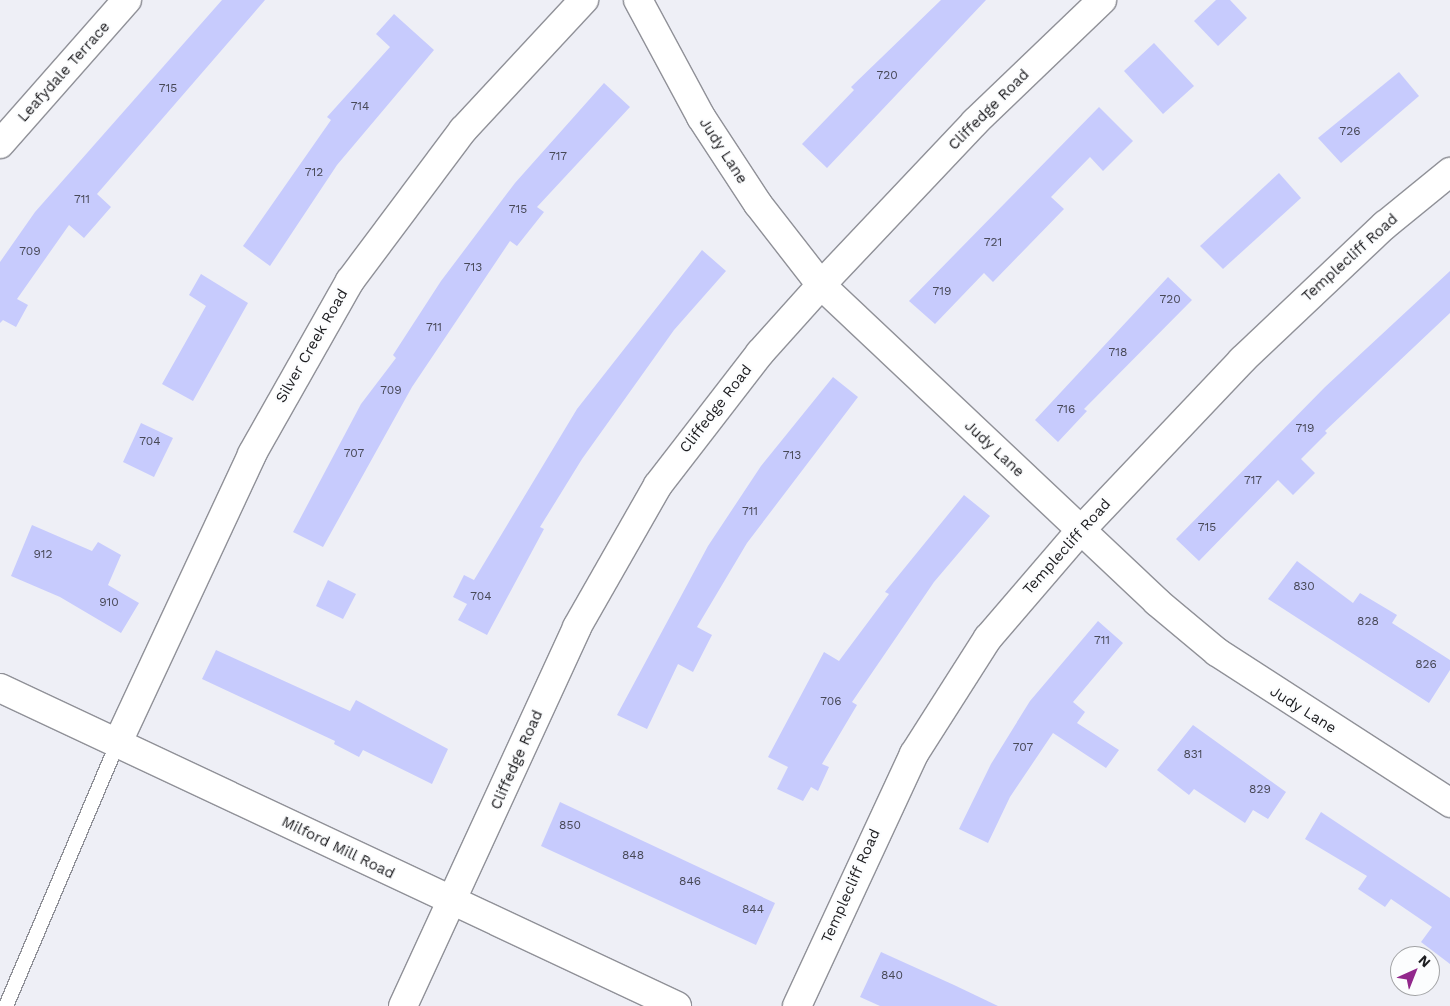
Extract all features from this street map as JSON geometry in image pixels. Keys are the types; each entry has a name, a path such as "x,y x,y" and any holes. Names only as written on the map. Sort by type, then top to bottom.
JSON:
{"street":[{"name":"Leafydale Terrace","path":"0,144 128,0"},
{"name":"Silver Creek Road","path":"118,742 252,454 350,281 464,130 584,0"},
{"name":"Judy Lane","path":"638,0 701,117 758,204 821,285 1080,530 1217,652 1450,803"},
{"name":"Cliffedge Road","path":"404,1006 577,627 615,555 700,428 821,285 975,122 1102,0"},
{"name":"Templecliff Road","path":"797,1006 880,823 949,692 988,638 1080,530 1308,294 1450,172"},
{"name":"Milford Mill Road","path":"0,688 118,742 452,903 676,1006"}],"lane":[{"path":"6,1006 118,742"}],"building":[{"path":"222,0 265,0 97,194 111,207 84,238 69,225 17,299 28,305 16,327 3,320 0,323 0,262 35,212"},
{"path":"941,0 986,0 827,168 802,144 854,90 851,87"},
{"path":"1216,0 1230,0 1247,18 1218,46 1194,21"},
{"path":"394,14 434,50 337,165 270,266 243,246 331,120 327,117 390,47 376,34"},
{"path":"1154,43 1194,86 1163,114 1124,71"},
{"path":"1399,72 1419,96 1341,163 1318,138"},
{"path":"604,83 630,107 537,207 544,212 517,246 510,241 412,387 323,547 293,532 361,404 396,358 393,355 441,281 515,183"},
{"path":"1099,107 1133,141 1103,171 1090,157 1051,197 1064,209 993,282 984,273 935,324 909,301"},
{"path":"1279,173 1301,198 1223,269 1200,246"},
{"path":"702,250 726,271 674,330 582,459 540,527 544,529 487,635 458,620 467,604 453,597 464,575 474,580 577,409"},
{"path":"1450,271 1450,313 1325,431 1327,433 1301,459 1315,473 1293,495 1278,480 1199,561 1176,539 1325,387"},
{"path":"201,274 248,303 193,401 162,384 206,306 189,295"},
{"path":"1168,277 1192,300 1084,409 1087,411 1058,442 1035,420"},
{"path":"833,377 858,397 747,543 697,627 712,635 693,672 678,664 647,729 617,715 708,546 761,466"},
{"path":"141,423 173,438 154,477 123,462"},
{"path":"964,495 990,516 934,582 852,702 857,705 822,764 829,767 818,791 811,787 803,801 777,789 788,767 768,757 824,652 839,661 889,594 885,592"},
{"path":"32,525 92,551 98,542 121,555 108,585 139,603 121,633 60,597 11,576"},
{"path":"1297,561 1353,603 1360,593 1397,615 1392,623 1450,660 1450,670 1429,703 1268,599"},
{"path":"328,580 356,594 343,619 316,606"},
{"path":"1098,621 1123,643 1073,702 1085,712 1077,723 1119,750 1106,768 1053,733 1010,797 988,843 959,829 991,764 1030,701"},
{"path":"216,650 350,711 356,700 448,749 432,784 363,750 359,757 334,744 335,741 202,679"},
{"path":"1193,725 1286,792 1268,819 1253,810 1245,823 1194,789 1189,795 1157,770"},
{"path":"560,802 775,903 756,945 541,846"},
{"path":"1321,812 1450,898 1450,964 1440,956 1440,946 1426,946 1421,942 1432,927 1391,899 1385,907 1358,889 1367,876 1305,839"},
{"path":"881,952 998,1006 880,1006 860,997"}]}
